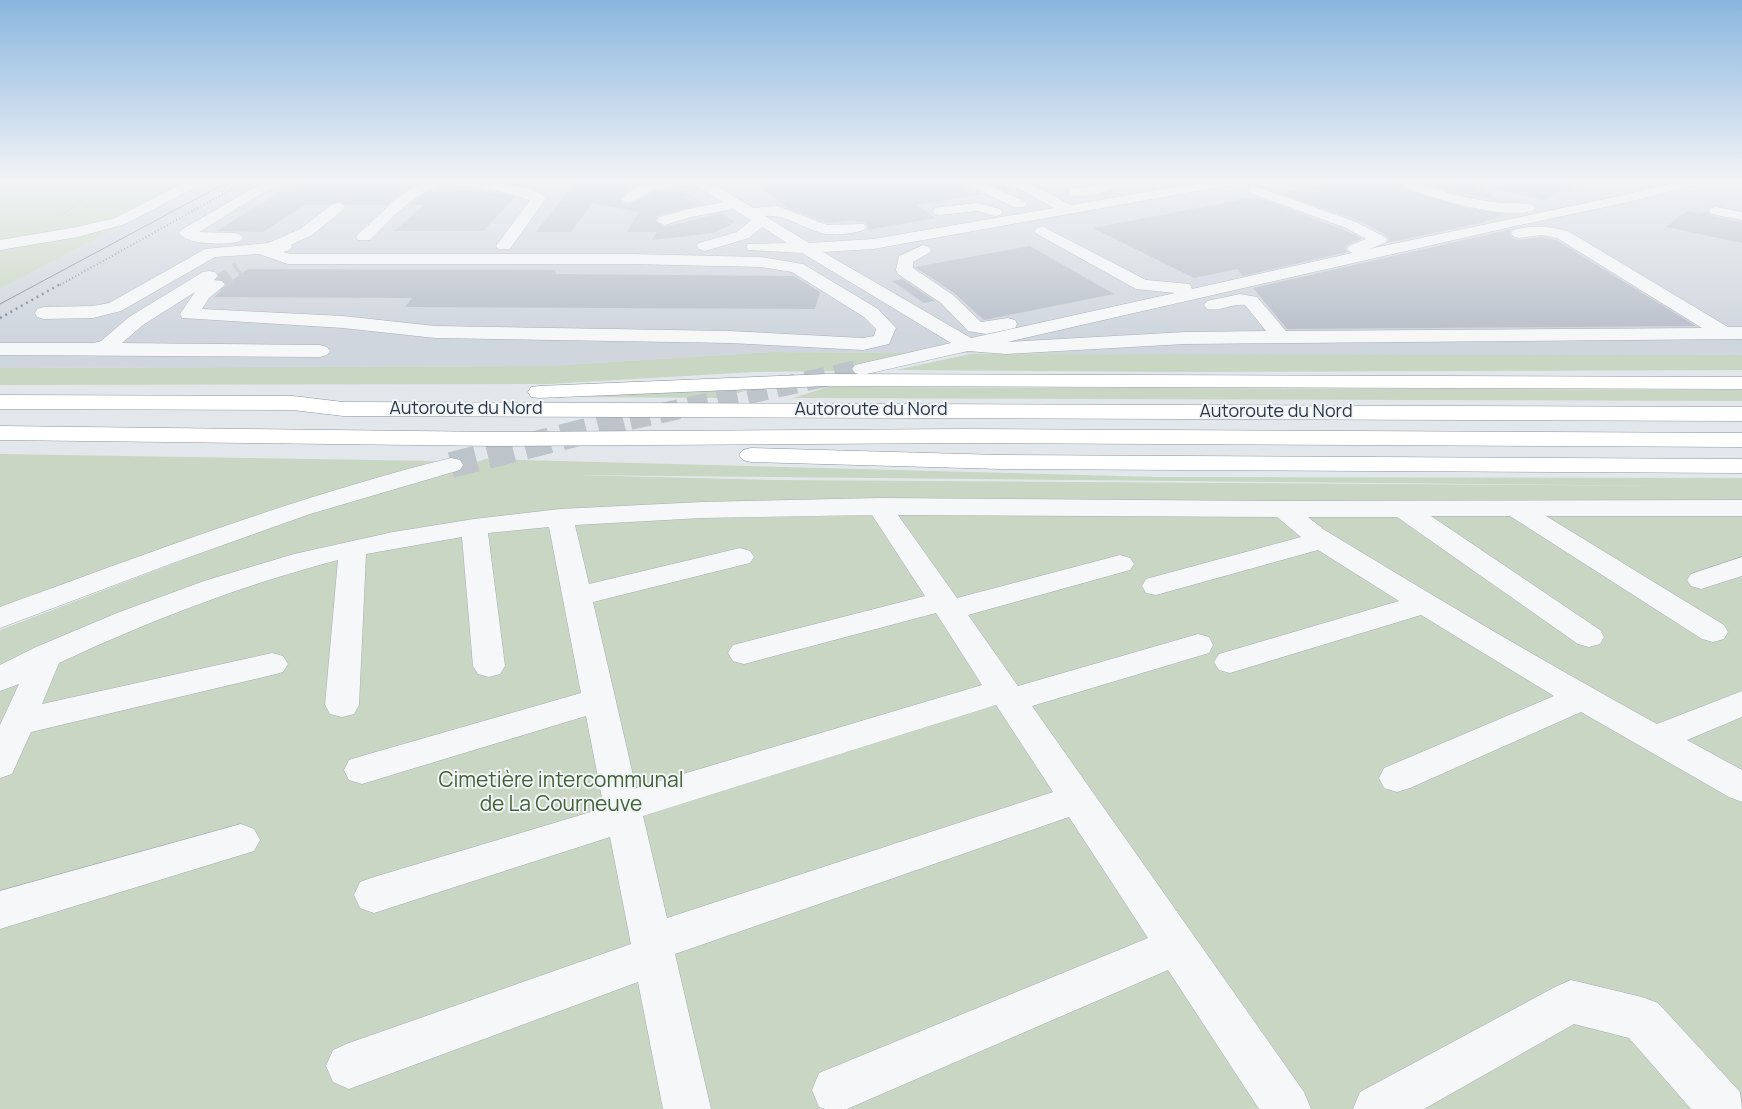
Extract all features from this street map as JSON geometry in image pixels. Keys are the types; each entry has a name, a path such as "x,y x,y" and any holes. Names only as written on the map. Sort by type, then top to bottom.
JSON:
{"highway":[{"path":"293,404 341,394 538,392 827,380 1742,383"},
{"name":"Autoroute du Nord","path":"0,402 293,404 343,409 1742,414"},
{"name":"Autoroute du Nord","path":"0,433 496,439 974,436 1742,440"},
{"path":"496,439 526,448 972,461 1742,466"}],"street":[{"path":"0,245 76,231"},
{"path":"192,231 188,233 200,238 257,238 271,255"},
{"path":"271,255 308,231"},
{"path":"364,237 371,231"},
{"path":"504,246 515,231"},
{"path":"705,246 743,235 746,231"},
{"path":"778,231 968,345 1006,348 1185,338 1733,333"},
{"path":"892,231 913,248 936,248 986,239"},
{"path":"96,349 108,344 136,321 173,300 224,266 271,255 504,246 806,248 873,244 948,231"},
{"path":"1042,231 1142,285 1180,289 1364,247 1379,240 1362,231"},
{"path":"862,369 1472,231"},
{"path":"1382,268 1395,261 1528,231 1555,232 1567,236 1733,333"},
{"path":"849,275 854,260 873,244"},
{"path":"936,248 905,260 904,270 947,299 975,327 986,328 1014,323 1104,303"},
{"path":"44,313 93,312 115,307 210,252 271,255 621,258 761,262 798,268 871,313 886,328 882,340 863,344 730,337 434,332 393,326 316,320 189,314 203,294 216,285"},
{"path":"1240,299 1242,295 1286,284 1305,285"},
{"path":"1054,346 1099,331 1240,299 1251,301 1255,304 1281,337"},
{"path":"0,350 320,351"},
{"path":"0,618 162,557 300,509 450,465"},
{"path":"879,506 1288,1109"},
{"path":"0,679 47,655 137,616 212,587 353,549 474,527 560,517 678,511 879,506 1285,510 1739,510"},
{"path":"1403,509 1589,637"},
{"path":"1516,509 1713,632"},
{"path":"1285,510 1322,540 1424,604 1582,698 1742,787"},
{"path":"560,517 687,1109"},
{"path":"474,527 489,666"},
{"path":"1156,586 1322,540"},
{"path":"342,705 353,549"},
{"path":"577,596 740,557"},
{"path":"744,653 1120,564"},
{"path":"1701,580 1742,566"},
{"path":"1230,662 1424,604"},
{"path":"374,895 623,812 1008,695 1198,645"},
{"path":"0,764 47,655"},
{"path":"18,722 272,664"},
{"path":"1397,778 1582,698"},
{"path":"362,770 599,700"},
{"path":"1654,739 1742,703"},
{"path":"349,1066 652,950 1078,799"},
{"path":"0,910 241,840"},
{"path":"836,1090 1177,946"},
{"path":"1377,1109 1571,1002 1642,1019 1723,1109"}],"shaded area":[{"path":"112,231 1742,231 1742,359 771,352 547,366 0,368 0,289"}],"green space":[{"path":"0,231 112,231 0,289"},
{"path":"771,352 915,353 844,371 754,372 548,384 0,385 0,368 547,366"},
{"path":"970,354 1742,355 1742,370 1190,372 896,370"},
{"path":"828,387 1742,390 1742,401 793,398"},
{"path":"755,388 720,398 579,397"},
{"path":"0,454 436,461 258,517 0,612"},
{"name":"Cimetière intercommunal de La Courneuve","path":"486,459 1157,477 1742,478 1742,1109 0,1109 0,630 293,518","holes":["572,475 1681,486 775,480"]}],"building":[{"path":"217,231 265,231 263,232"},
{"path":"394,231 483,231 483,231"},
{"path":"537,231 572,231 571,232 536,232"},
{"path":"718,231 714,233 652,240 657,232 627,232"},
{"path":"1099,231 1346,231 1362,239 1347,245 1345,249 1348,252 1243,276 1237,269 1194,278"},
{"path":"1378,231 1445,231 1387,243 1389,239"},
{"path":"1511,231 1509,234 1512,238 1518,240 1542,237 1556,240 1696,326 1287,329 1253,288"},
{"path":"1684,231 1742,231 1742,243"},
{"path":"1030,246 1114,294 984,320 954,293 915,267"},
{"path":"248,269 555,270 556,274 794,276 820,292 815,309 405,307 412,298 214,297 227,284"},
{"path":"902,279 935,301 924,303 892,281"}],"tunnel":[{"path":"217,285 239,269"},
{"path":"630,420 862,369"},
{"path":"451,465 635,419"}],"tram line":[{"path":"0,304 137,231"}],"railway":[{"path":"60,285 157,231"},
{"path":"0,318 62,283"}]}
